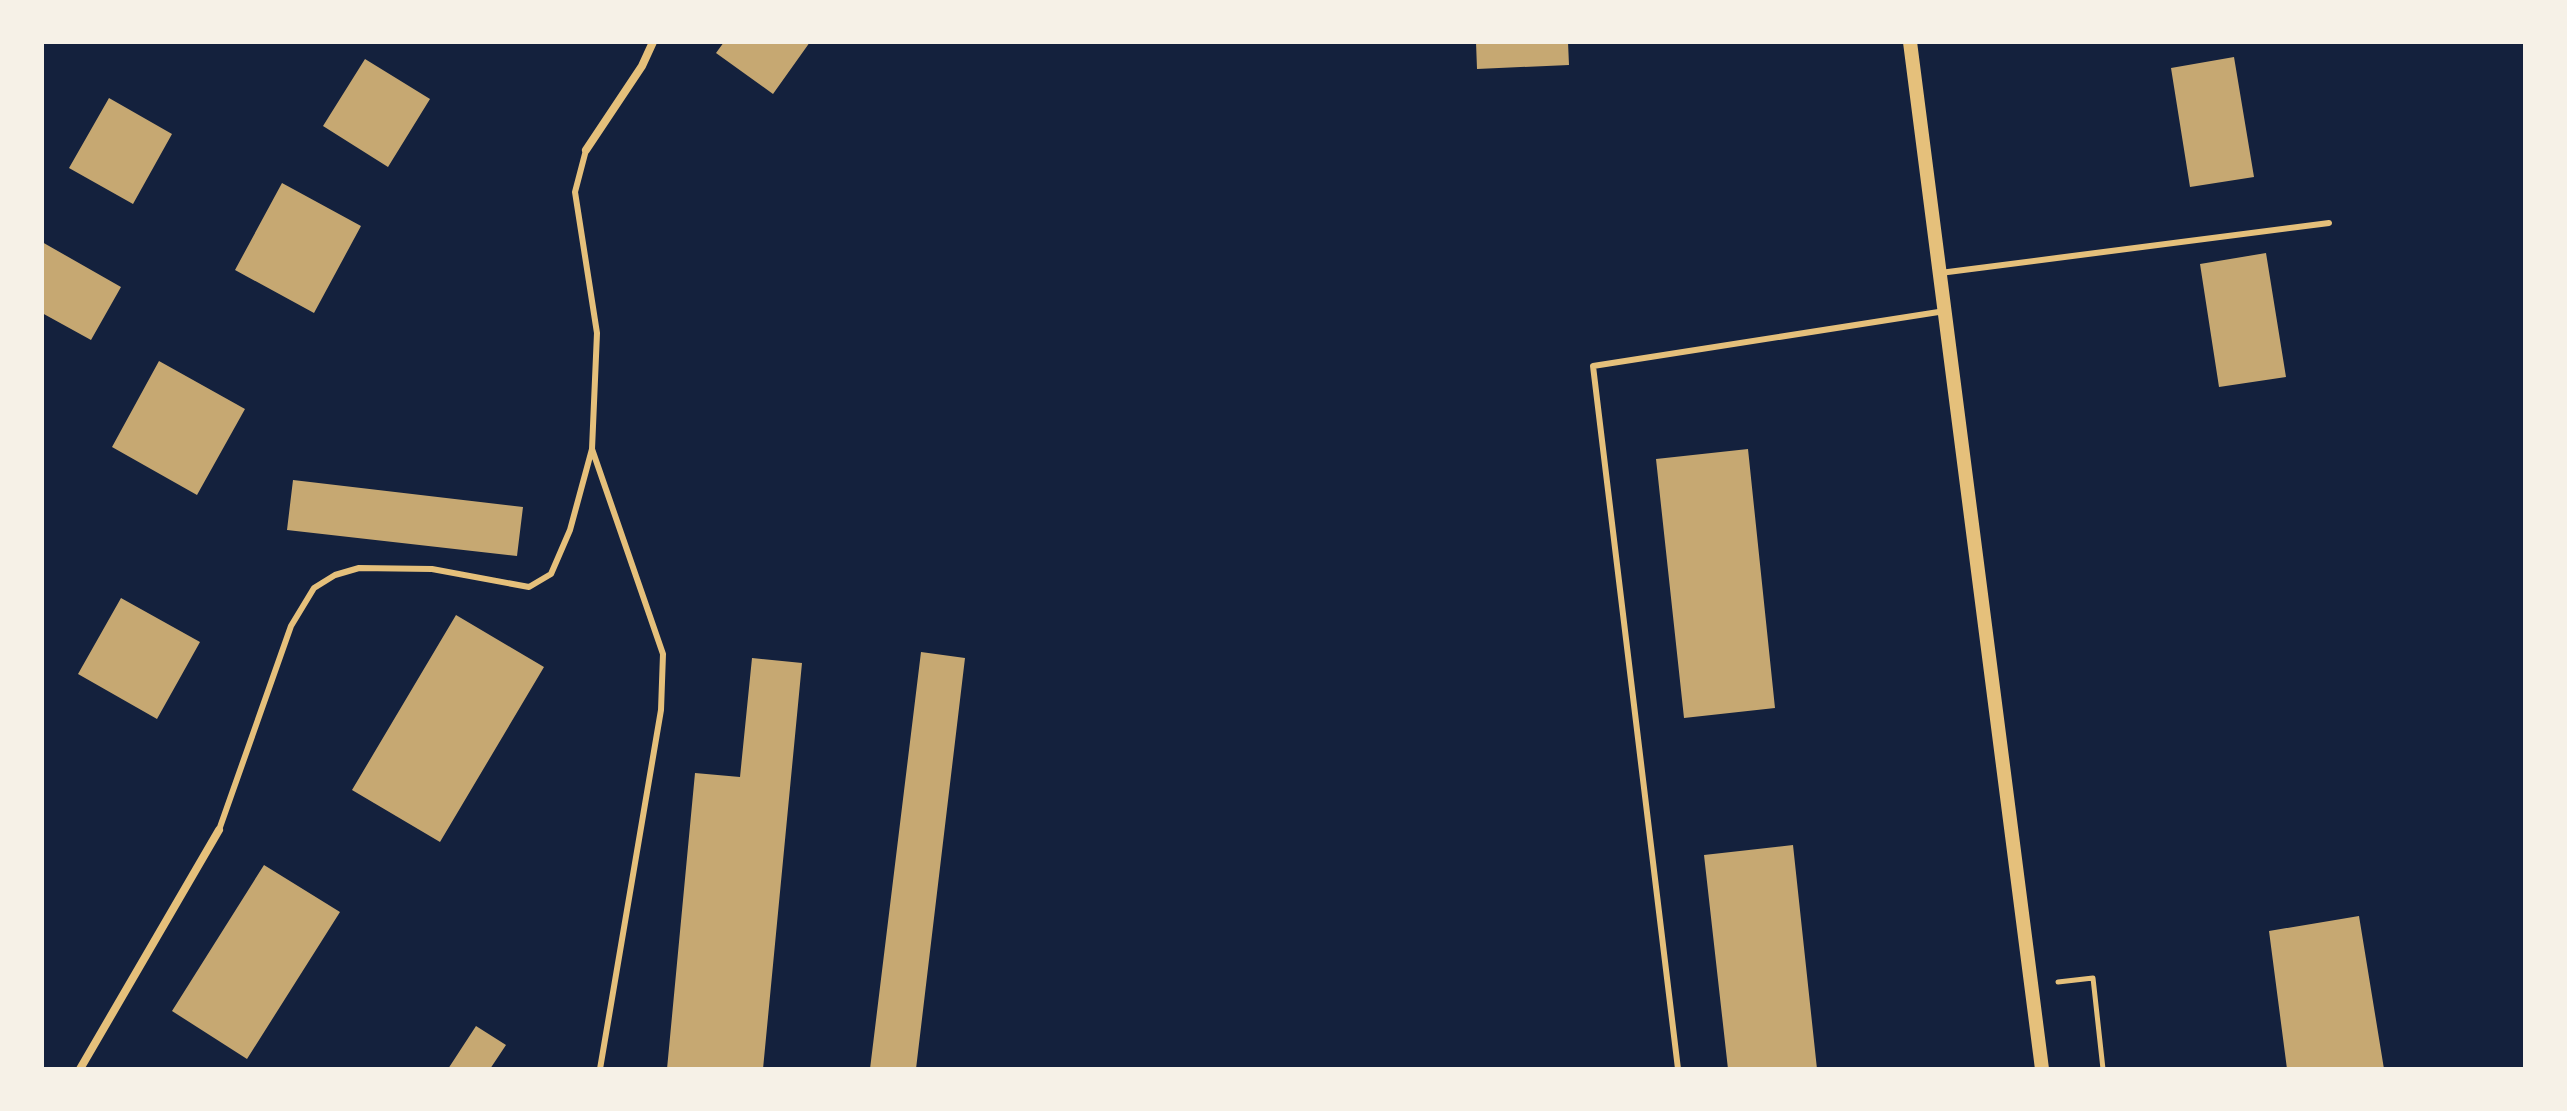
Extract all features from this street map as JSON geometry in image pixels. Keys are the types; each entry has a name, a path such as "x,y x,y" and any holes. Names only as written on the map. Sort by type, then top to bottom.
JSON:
{"street":[{"path":"586,150 642,66 653,42"},
{"path":"1910,42 2042,1069"},
{"path":"80,1069 219,830"}],"lane":[{"path":"219,830 291,626 314,588 335,575 359,568 432,569 529,587 551,574 570,530 592,449 597,333 575,192 586,150"},
{"path":"1940,273 2329,223"},
{"path":"1678,1069 1593,366 1945,311"},
{"path":"592,449 663,654 661,710 600,1069"}],"path":[{"path":"2031,985 2093,978 2103,1069"}],"building":[{"path":"724,42 810,42 773,94 716,53"},
{"path":"1476,42 1568,42 1569,65 1477,69"},
{"path":"2234,57 2254,177 2190,187 2171,68"},
{"path":"365,59 430,99 388,167 323,126"},
{"path":"109,98 172,134 133,204 69,168"},
{"path":"282,183 361,226 314,313 235,270"},
{"path":"42,242 121,287 91,340 42,313"},
{"path":"2266,253 2286,377 2219,387 2200,264"},
{"path":"159,361 245,409 197,495 112,447"},
{"path":"1748,449 1775,708 1684,718 1656,459"},
{"path":"293,480 523,507 517,556 287,530"},
{"path":"121,598 200,642 157,719 78,674"},
{"path":"456,615 544,667 440,842 352,790"},
{"path":"921,652 965,658 916,1069 870,1069"},
{"path":"752,658 802,663 763,1069 667,1069 695,773 740,777"},
{"path":"1793,845 1817,1069 1728,1069 1704,855"},
{"path":"264,865 340,912 247,1059 172,1011"},
{"path":"2359,916 2384,1069 2287,1069 2269,931"},
{"path":"476,1026 506,1045 490,1069 448,1069"}]}
